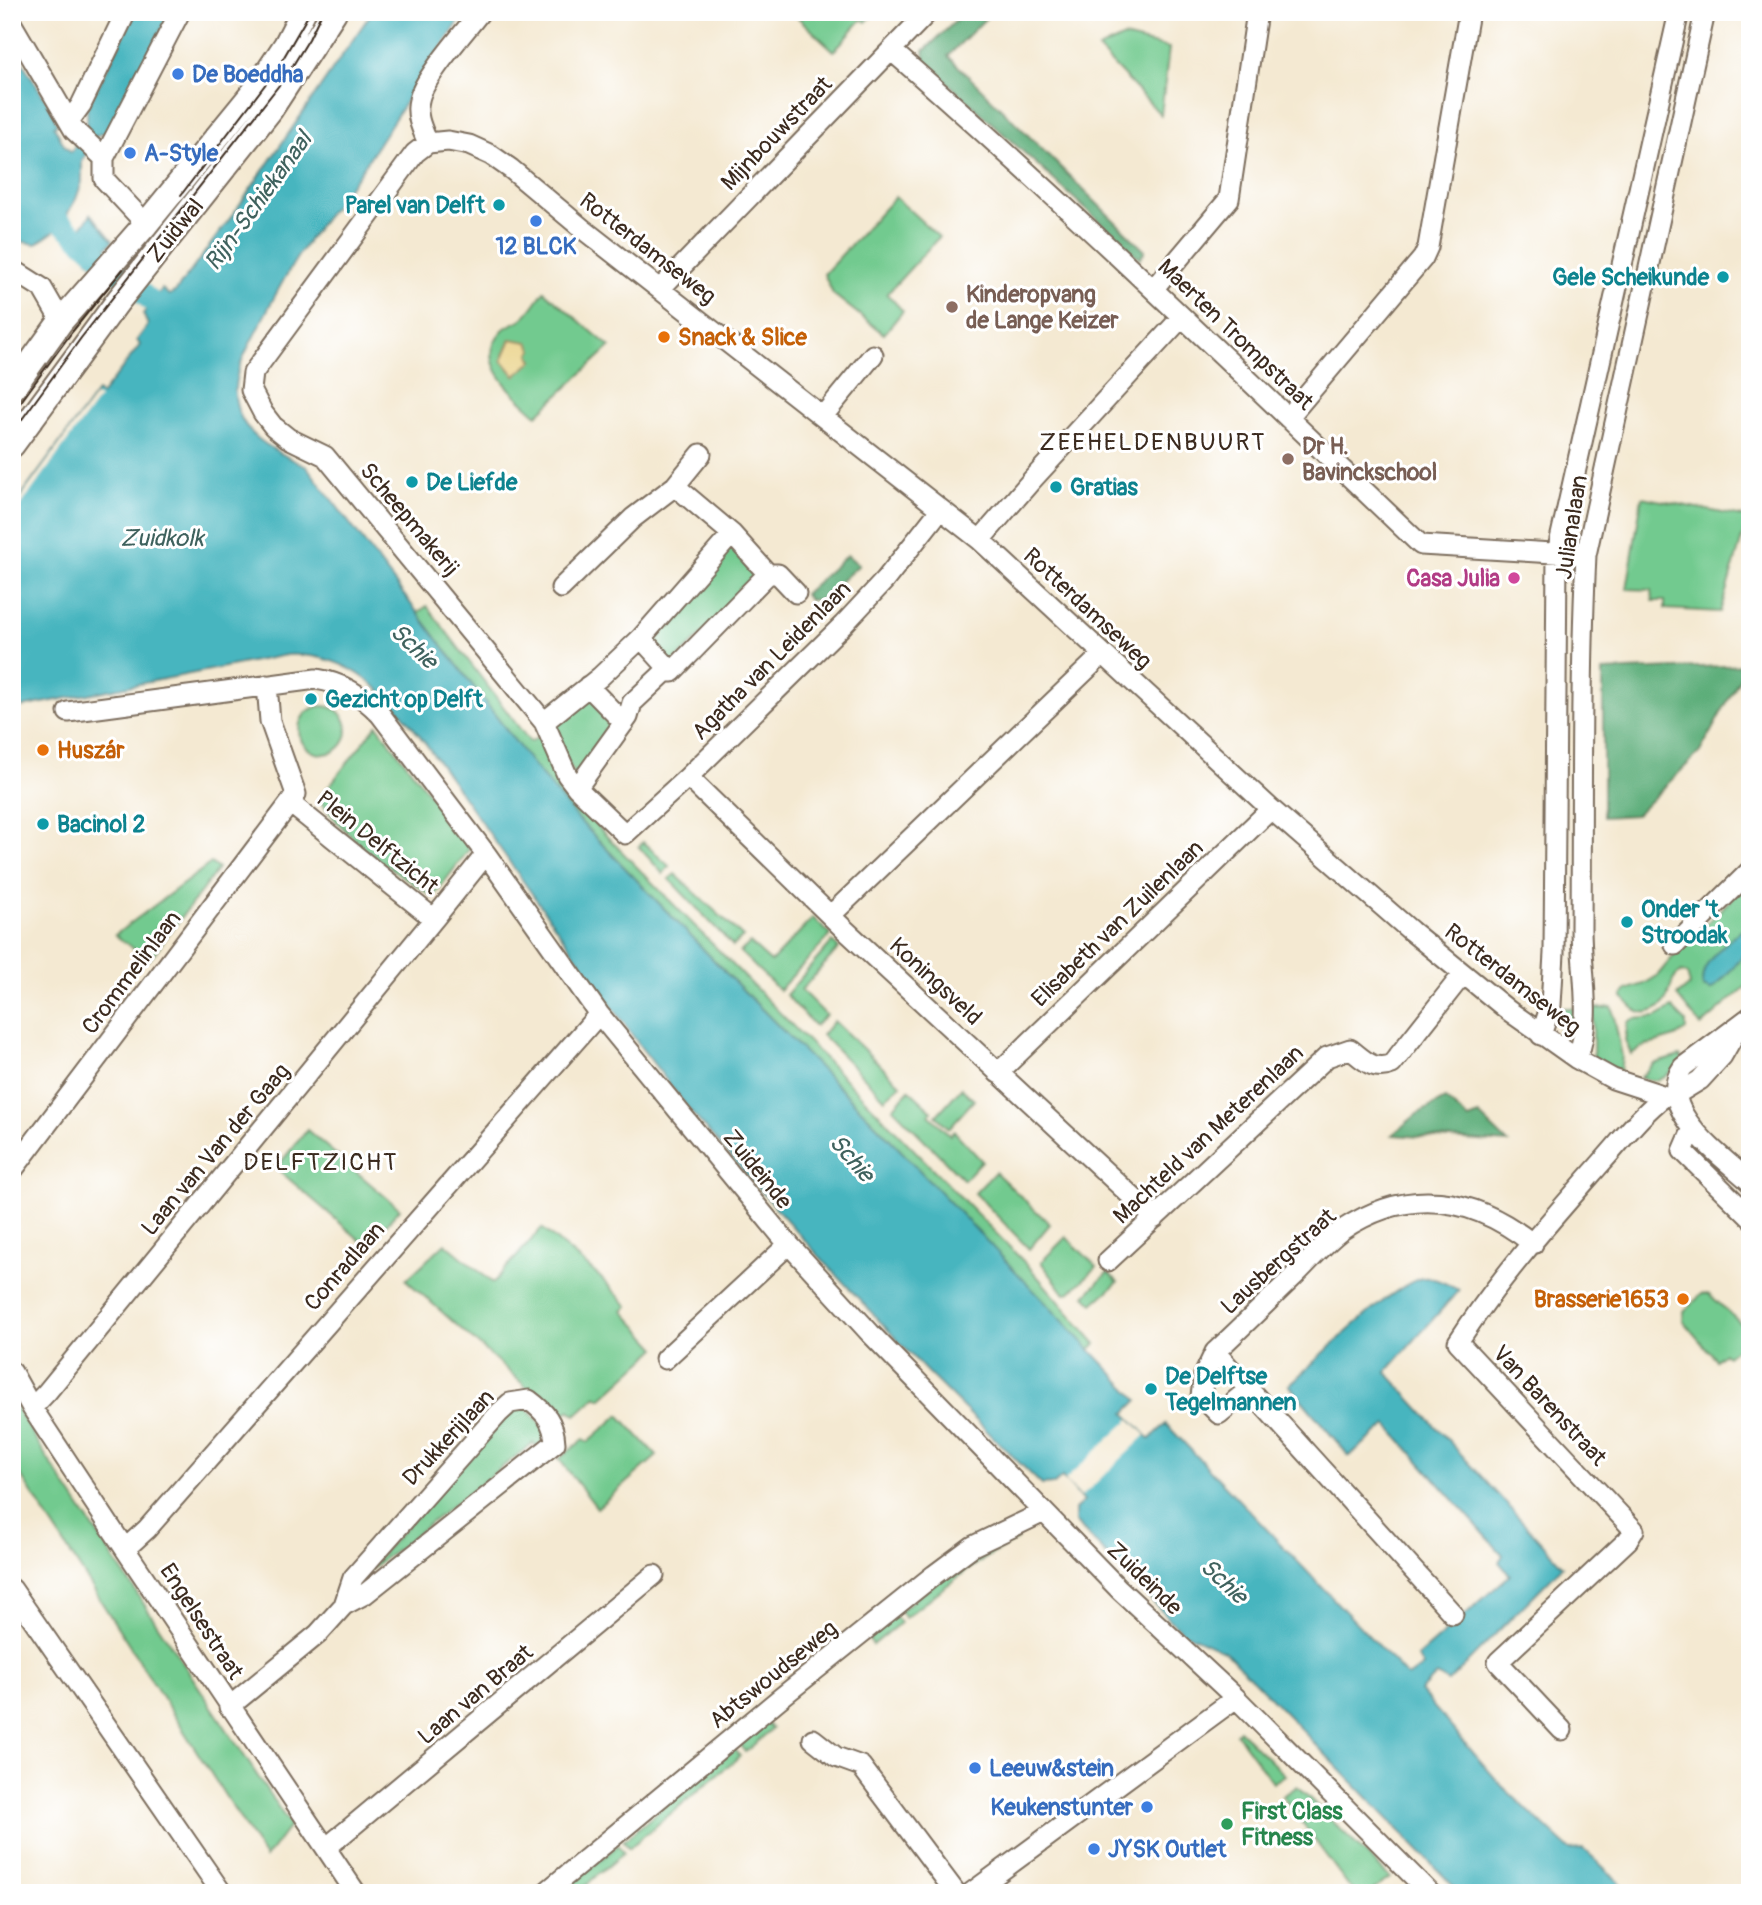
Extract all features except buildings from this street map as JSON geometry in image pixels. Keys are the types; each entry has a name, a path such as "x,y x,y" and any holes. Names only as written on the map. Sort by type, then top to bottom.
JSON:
{"main road":[{"name":"Zuidwal","path":"12,389 61,321 146,224 258,87 286,45 303,12"},
{"name":"Zuidwal","path":"12,445 118,301 270,110 334,12"}],"street":[{"path":"86,141 81,105 126,12"},
{"path":"86,141 180,12"},
{"path":"428,143 420,126 419,97 428,80 480,12"},
{"name":"Mijnbouwstraat","path":"660,289 928,12"},
{"path":"1154,288 1229,199 1257,12"},
{"path":"1288,418 1423,258 1430,234 1469,12"},
{"name":"Julianalaan","path":"1541,1035 1551,1005 1553,976 1557,553 1679,12"},
{"name":"Julianalaan","path":"1577,1059 1585,1028 1581,939 1583,615 1586,555 1703,12"},
{"path":"12,23 86,141 104,179 146,224"},
{"name":"Maerten Trompstraat","path":"891,50 1006,150 1154,288 1421,545 1586,555"},
{"name":"Rotterdamseweg","path":"428,143 448,141 468,145 491,155 511,169 980,540 1271,809 1462,974 1541,1035 1613,1079 1671,1095"},
{"name":"Scheepmakerij","path":"428,143 415,153 262,357 253,373 251,390 273,426 288,438 325,456 544,722 561,765 577,788 625,834"},
{"path":"12,269 42,288 61,321"},
{"path":"980,540 1182,317"},
{"path":"823,416 873,355"},
{"path":"561,588 633,518 675,486 701,454"},
{"path":"675,486 732,534 768,574"},
{"name":"Agatha van Leidenlaan","path":"625,834 688,777 843,625 885,580 940,510"},
{"path":"544,722 594,682 641,638 732,534"},
{"path":"577,788 624,723 632,703 664,672 671,672 768,574 778,574 796,593"},
{"path":"641,638 671,672"},
{"path":"831,915 1102,655"},
{"name":"Zuideinde","path":"68,712 316,679 336,682 367,701 380,714 486,854 599,1014 789,1244 870,1334 1119,1589 1236,1698 1425,1891"},
{"path":"594,682 624,723"},
{"name":"Plein Delftzicht","path":"267,685 270,721 296,794 290,803 434,919 486,854"},
{"name":"Koningsveld","path":"688,777 1154,1218"},
{"name":"Crommelinlaan","path":"12,1171 290,803"},
{"name":"Elisabeth van Zuilenlaan","path":"998,1073 1271,809"},
{"path":"1675,945 1750,871"},
{"name":"Laan van Van der Gaag","path":"32,1408 434,919"},
{"name":"Machteld van Meterenlaan","path":"1108,1261 1327,1057 1350,1049 1374,1067 1383,1068 1392,1064 1462,974"},
{"name":"Conradlaan","path":"125,1549 147,1529 599,1014"},
{"name":"Van Barenstraat","path":"1562,1730 1498,1662 1628,1540 1634,1530 1458,1342 1475,1316 1533,1244 1636,1124 1671,1095 1691,1087 1704,1077 1744,1023"},
{"path":"1671,1095 1693,1128 1750,1182"},
{"path":"1693,1128 1683,1151 1750,1217"},
{"name":"Lausbergstraat","path":"1248,1390 1219,1414 1201,1396 1204,1375 1215,1352 1341,1231 1388,1206 1428,1200 1476,1210 1511,1226 1533,1244"},
{"path":"665,1359 789,1244"},
{"path":"1215,1352 1453,1614"},
{"name":"Engelsestraat","path":"12,1372 32,1408 229,1707 356,1893"},
{"name":"Drukkerijlaan","path":"229,1707 318,1634 344,1605 365,1594 555,1443 555,1428 548,1417 528,1400 510,1403 499,1413 353,1578 344,1605"},
{"name":"Abtswoudseweg","path":"545,1893 934,1575 973,1546 1044,1512"},
{"name":"Laan van Braat","path":"326,1848 654,1575"},
{"path":"12,1589 222,1893"},
{"path":"971,1893 1236,1698"},
{"path":"813,1739 836,1757 861,1766 956,1893"}],"green space":[{"path":"792,12 876,12 866,22 862,19 834,51"},
{"path":"965,12 992,12 948,56 1145,251 1140,259 925,62 924,51"},
{"path":"1124,37 1169,48 1161,115 1098,49"},
{"path":"895,197 939,237 887,294 903,311 884,334 833,294 824,274"},
{"path":"544,291 610,347 537,415 500,377 492,355 494,343 502,331 527,314"},
{"path":"1642,497 1748,518 1720,612 1665,609 1665,601 1653,601 1652,590 1627,589"},
{"path":"726,548 735,548 761,576 672,664 647,639"},
{"path":"847,555 859,565 820,600 809,600 804,594"},
{"path":"427,606 530,742 540,736 572,790 568,793 585,814 1030,1268 1096,1344 1089,1350 883,1132 577,818 417,613"},
{"path":"1747,665 1700,752 1636,815 1603,817 1603,671"},
{"path":"586,692 618,725 577,780 548,721"},
{"path":"323,706 332,707 340,713 346,721 346,739 340,747 332,753 323,754 314,753 306,747 300,739 299,730 300,721 306,713 314,707"},
{"path":"377,725 470,848 433,897 357,842 319,799"},
{"path":"643,842 669,866 663,874 639,847"},
{"path":"211,863 218,869 149,960 115,935"},
{"path":"675,874 743,937 733,946 669,879"},
{"path":"1750,881 1750,922 1712,959 1703,987 1711,990 1750,948 1750,983 1701,1026 1677,996 1690,985 1687,974 1682,972 1673,981 1667,999 1657,1009 1644,1013 1631,1006 1622,996 1626,990 1657,976 1676,953"},
{"path":"813,918 831,935 779,990 740,952 750,943 771,962"},
{"path":"832,942 839,948 801,990 826,1015 815,1026 786,995"},
{"path":"1612,1007 1622,1056 1620,1072 1593,1055 1593,1009"},
{"path":"1558,1008 1576,1008 1576,1029 1573,1033 1560,1032"},
{"path":"1672,1008 1686,1022 1686,1030 1631,1054 1625,1040 1628,1022 1656,1017"},
{"path":"834,1021 901,1085 885,1099 822,1035"},
{"path":"1680,1056 1683,1061 1664,1077 1654,1080 1640,1078 1653,1064"},
{"path":"961,1088 974,1100 949,1128 936,1116"},
{"path":"909,1090 932,1111 929,1115 950,1135 954,1131 982,1161 964,1180 893,1108"},
{"path":"1445,1099 1469,1119 1479,1115 1508,1143 1392,1135 1417,1114"},
{"path":"307,1130 400,1209 367,1246 276,1168"},
{"path":"995,1172 1050,1224 1029,1249 975,1193"},
{"path":"542,1228 600,1277 628,1306 623,1311 657,1348 601,1399 597,1396 576,1415 569,1410 561,1418 406,1280 445,1243 493,1283"},
{"path":"1066,1237 1097,1267 1065,1294 1041,1262"},
{"path":"1108,1272 1118,1282 1093,1304 1085,1296"},
{"path":"1702,1294 1709,1294 1750,1332 1750,1337 1727,1356 1724,1353 1716,1360 1683,1321 1684,1311"},
{"path":"12,1400 46,1456 290,1825 265,1858 12,1462"},
{"path":"523,1404 547,1431 543,1441 537,1447 533,1443 361,1577 514,1407"},
{"path":"619,1415 657,1456 597,1508 559,1459 584,1439 588,1442"},
{"path":"1015,1535 1017,1540 973,1566 905,1618 899,1611 975,1553"},
{"path":"894,1615 900,1623 873,1645 867,1638"},
{"path":"766,1722 772,1729 745,1752 739,1744"},
{"path":"1239,1730 1285,1775 1273,1783 1236,1733"},
{"path":"734,1748 740,1756 629,1848 623,1841"},
{"path":"1297,1786 1390,1878 1369,1893 1354,1893 1282,1796"},
{"path":"618,1845 624,1853 576,1893 561,1893"}],"sand":[{"path":"511,339 528,342 533,350 530,354 533,361 515,376 502,360"}],"water":[{"path":"136,12 170,12 110,132 97,135 82,161 82,182 76,199 59,228 36,244 12,240 12,46 51,108 57,124 54,126 71,152 87,126 87,108"},
{"path":"372,12 466,12 279,287 237,374 236,402 246,425 263,442 307,467 533,765 577,818 883,1132 1138,1400 1125,1413 1150,1439 1166,1424 1408,1677 1423,1666 1417,1657 1510,1575 1499,1562 1503,1555 1387,1425 1349,1456 1289,1385 1375,1307 1411,1283 1432,1278 1459,1290 1386,1372 1563,1566 1448,1682 1437,1675 1420,1691 1501,1785 1570,1850 1584,1849 1631,1893 1460,1893 1226,1652 1182,1632 1075,1522 1075,1509 1084,1501 1062,1477 1054,1484 1042,1485 927,1372 806,1242 691,1112 640,1046 426,744 398,709 367,680 331,661 310,656 286,655 12,709 12,508 97,392 101,395 140,345 137,340 148,325 143,314 162,289 169,295 176,291 234,213"},
{"path":"91,214 113,241 92,263 71,242"},
{"path":"1750,922 1750,948 1711,990 1703,987 1702,978 1711,959"}],"pier":[{"path":"95,396 99,398 16,512 12,522 12,510"},
{"path":"1130,1419 1146,1435 1081,1497 1065,1480"}],"waterway":[{"path":"42,206 173,320"}],"tram line":[{"path":"181,195 277,69 310,12"},
{"path":"12,433 81,338 287,75 322,12"},
{"path":"12,414 72,332 123,269"}],"place":[{"name":"De Boeddha","path":"178,74"},
{"name":"A-Style","path":"130,153"},
{"name":"Parel van Delft","path":"499,205"},
{"name":"12 BLCK","path":"536,221"},
{"name":"Gele Scheikunde","path":"1723,277"},
{"name":"Kinderopvang de Lange Keizer","path":"952,307"},
{"name":"Snack & Slice","path":"664,337"},
{"name":"Dr H. Bavinckschool","path":"1288,459"},
{"name":"De Liefde","path":"412,482"},
{"name":"Gratias","path":"1056,487"},
{"name":"Casa Julia","path":"1514,578"},
{"name":"Gezicht op Delft","path":"311,699"},
{"name":"Huszár","path":"43,750"},
{"name":"Bacinol 2","path":"43,824"},
{"name":"Onder 't Stroodak","path":"1627,922"},
{"name":"Brasserie1653","path":"1683,1299"},
{"name":"De Delftse Tegelmannen","path":"1151,1389"},
{"name":"Leeuw&stein","path":"975,1768"},
{"name":"Keukenstunter","path":"1147,1807"},
{"name":"First Class Fitness","path":"1227,1824"},
{"name":"JYSK Outlet","path":"1094,1849"}],"district":[{"name":"ZEEHELDENBUURT","path":"1153,442"},
{"name":"DELFTZICHT","path":"321,1162"}],"water label":[{"name":"Rijn-Schiekanaal","path":"258,201"},
{"name":"Zuidkolk","path":"162,538"},
{"name":"Schie","path":"414,646"},
{"name":"Schie","path":"852,1158"},
{"name":"Schie","path":"1224,1581"}]}
